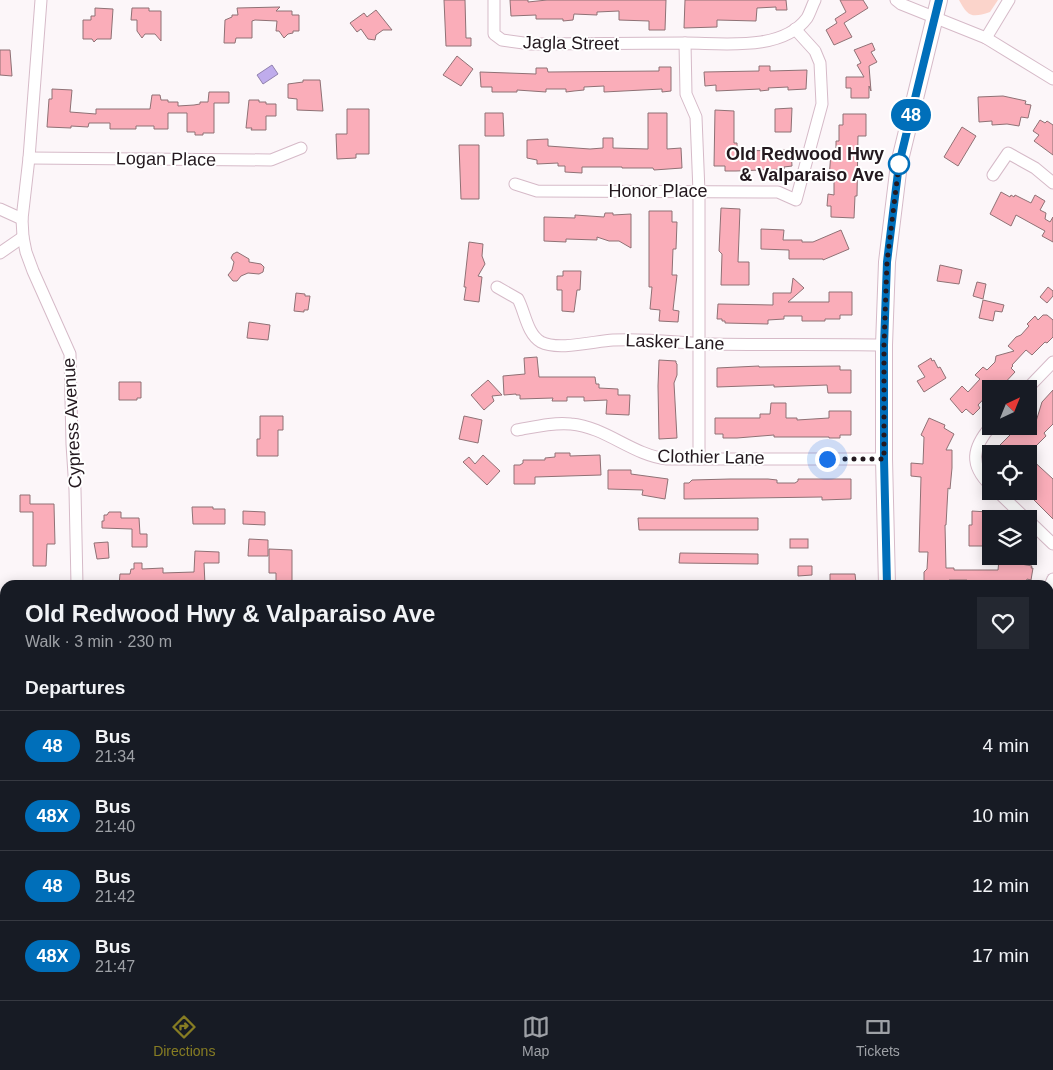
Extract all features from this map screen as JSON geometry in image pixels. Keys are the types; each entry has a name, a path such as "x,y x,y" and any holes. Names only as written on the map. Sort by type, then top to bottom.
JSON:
{"main road":[{"path":"887,580 884,345 887,262 899,164 939,0"}],"street":[{"name":"Cypress Avenue","path":"41,0 29,158 22,219 23,237 33,271 70,354 77,580"},
{"name":"Jagla Street","path":"494,0 494,34 502,40 531,44 754,43 770,41 795,29 806,18 815,0"},
{"path":"896,0 901,4 986,38 1053,79"},
{"path":"986,38 1009,0"},
{"name":"Honor Place","path":"516,184 537,191 778,192 796,200 822,104 820,63 814,51 795,29"},
{"path":"685,43 686,94 696,117 699,192 699,459"},
{"name":"Logan Place","path":"29,158 270,160 301,148"},
{"path":"993,175 1008,154 1034,168 1053,182"},
{"path":"0,208 22,219"},
{"path":"0,253 23,237"},
{"name":"Lasker Lane","path":"497,287 518,299 529,327 543,343 580,344 613,340 884,345"},
{"path":"1036,380 1053,362"},
{"name":"Clothier Lane","path":"517,430 555,424 572,424 599,432 652,457 699,459 884,459"},
{"path":"982,474 975,465 976,448 985,435"},
{"path":"1007,500 1017,510"},
{"path":"1037,529 1053,544"}],"shaded area":[{"path":"959,0 998,0 990,12 971,15 965,10"},
{"path":"272,65 278,74 263,84 257,75"}],"building":[{"path":"444,0 465,0 466,38 471,38 471,46 446,46"},
{"path":"510,0 528,0 528,2 547,0 666,0 665,30 649,30 649,21 619,20 619,11 597,12 597,15 574,14 573,20 563,21 563,19 536,19 536,15 511,16"},
{"path":"685,0 786,0 787,10 776,10 776,7 757,8 756,21 717,20 717,27 684,28"},
{"path":"840,0 863,0 868,8 844,23 852,37 834,45 826,30 837,23 835,19 846,12"},
{"path":"280,7 276,11 292,11 292,15 299,15 299,31 293,31 293,33 288,34 284,38 279,31 276,31 277,21 255,20 252,21 252,38 236,38 235,43 224,43 225,20 232,17 232,15 238,15 237,8"},
{"path":"95,8 113,9 111,39 97,39 94,42 92,39 83,39 83,20 91,20 91,16 95,16"},
{"path":"132,8 149,8 149,11 161,11 161,41 155,34 145,34 142,38 137,31 137,20 131,20"},
{"path":"376,10 392,30 383,30 376,35 375,40 368,39 361,29 357,32 350,23 364,13 367,17"},
{"path":"872,43 875,50 871,52 877,62 869,66 871,91 869,86 869,98 851,98 851,88 846,88 846,77 864,77 857,65 861,63 854,50"},
{"path":"0,50 10,50 12,76 0,75"},
{"path":"457,56 473,69 461,86 443,75"},
{"path":"759,66 770,66 770,71 807,70 806,89 788,90 788,87 768,88 769,90 760,91 760,89 716,91 716,85 705,86 704,72 759,71"},
{"path":"659,67 671,67 671,91 662,92 662,89 604,92 604,86 584,87 584,90 566,92 566,89 546,89 546,92 517,90 517,92 492,92 492,87 481,87 480,72 536,74 536,68 547,68 548,72 659,71"},
{"path":"303,80 320,80 323,111 297,110 297,99 288,98 288,84 303,82"},
{"path":"52,89 72,90 70,112 96,114 96,109 150,109 152,95 160,95 161,100 168,100 168,102 178,102 178,106 208,102 209,92 229,92 229,103 214,103 214,133 203,133 203,135 187,132 187,113 168,113 168,129 154,129 154,126 136,126 136,129 110,129 110,123 89,123 88,127 47,127 49,99 52,99"},
{"path":"1003,96 1026,101 1025,104 1031,105 1028,118 1021,117 1019,126 1007,124 992,125 992,121 979,122 978,97"},
{"path":"249,100 276,104 276,116 266,116 266,130 246,128"},
{"path":"792,108 791,132 775,132 775,109"},
{"path":"347,109 369,109 369,154 356,154 356,158 337,159 336,134 347,134"},
{"path":"715,110 734,111 734,143 737,143 737,151 791,150 792,166 784,167 784,169 725,171 725,166 714,166"},
{"path":"485,113 503,113 504,136 485,136"},
{"path":"648,113 667,113 667,149 681,148 682,168 654,170 653,168 582,167 582,173 565,172 565,166 558,166 558,163 537,164 537,160 527,158 527,140 548,139 548,146 590,149 603,148 603,138 613,138 613,148 648,149"},
{"path":"843,114 866,114 866,136 858,136 857,196 855,196 854,218 831,217 831,206 827,206 828,194 834,195 834,179 829,179 831,152 836,152 836,141 839,141 839,125 843,125"},
{"path":"1040,120 1045,123 1047,121 1053,125 1053,155 1034,141 1039,135 1033,131"},
{"path":"962,127 976,136 958,166 944,157"},
{"path":"459,145 479,145 479,199 461,199"},
{"path":"1001,192 1010,197 1015,195 1031,203 1035,195 1045,201 1040,210 1046,213 1045,219 1050,222 1053,217 1053,242 1042,236 1045,231 1016,215 1011,226 990,214"},
{"path":"721,208 740,209 738,262 749,262 749,285 721,285 722,254 719,251"},
{"path":"649,211 672,211 672,222 677,222 676,249 673,249 672,275 677,275 673,310 679,311 678,322 659,321 660,310 650,309 652,287 649,287"},
{"path":"605,213 613,213 613,215 631,214 631,248 619,241 609,241 597,237 597,240 566,239 566,242 544,241 544,217 575,218 575,215 604,217"},
{"path":"761,229 784,230 783,240 802,240 802,242 813,242 841,230 849,249 823,260 789,259 789,250 761,249"},
{"path":"469,242 483,244 482,256 485,264 478,276 482,277 479,302 464,300"},
{"path":"237,252 249,259 249,262 261,264 264,267 263,272 259,274 248,273 241,276 237,281 233,281 228,275 232,270 234,262 231,258"},
{"path":"940,265 962,270 959,284 937,281"},
{"path":"563,271 581,271 580,290 577,290 574,312 562,311 562,290 557,290 557,276 563,276"},
{"path":"793,278 804,288 788,302 829,302 829,292 852,292 852,315 840,315 840,319 825,319 825,321 802,321 802,316 784,316 784,319 768,320 768,324 725,323 722,319 717,319 718,304 773,305 773,293 791,293"},
{"path":"977,282 986,284 983,299 973,296"},
{"path":"1048,287 1053,291 1053,296 1047,303 1040,297"},
{"path":"296,293 310,296 308,310 304,310 304,312 294,311"},
{"path":"983,300 1004,305 1002,312 995,311 993,321 979,318"},
{"path":"1043,315 1047,315 1053,320 1053,337 1032,355 1026,350 1012,365 1011,368 1015,372 1007,380 982,380 982,401 978,405 980,408 973,415 966,409 962,413 950,399 962,386 968,392 980,379 975,375 983,367 987,370 995,362 996,356 1014,351 1008,346 1016,337 1021,335 1029,326 1027,324 1035,316 1038,320"},
{"path":"249,322 270,325 268,340 247,338"},
{"path":"537,357 539,377 595,377 599,388 618,389 618,395 630,395 629,415 606,414 607,400 584,401 584,397 567,397 567,401 552,401 553,398 520,399 520,395 516,394 504,395 503,376 525,374 524,358"},
{"path":"931,358 938,368 940,367 946,378 924,392 917,381 925,377 918,366"},
{"path":"659,360 676,361 677,364 677,375 674,383 677,438 659,439"},
{"path":"840,366 840,370 851,370 851,393 828,393 827,385 717,387 717,368"},
{"path":"488,380 502,395 492,396 494,401 484,410 471,395"},
{"path":"119,382 141,382 141,398 137,398 137,400 119,400"},
{"path":"1053,390 1053,424 1044,433 1046,436 1037,445 1000,445 1010,435 1038,435 1038,415 1042,402"},
{"path":"771,403 786,403 786,418 797,418 797,420 829,418 829,411 851,411 851,435 840,435 840,438 774,437 774,435 723,438 723,434 715,434 715,418 760,418 760,414 770,414"},
{"path":"260,416 283,416 283,430 278,430 278,456 257,456 257,439 260,439"},
{"path":"464,416 482,420 478,443 459,439"},
{"path":"929,418 945,425 944,428 954,434 946,450 952,450 952,468 950,489 948,488 945,525 946,568 954,568 954,570 998,570 998,565 1026,565 1033,568 1031,580 924,580 928,552 919,552 921,477 911,476 911,463 923,464 924,437 921,435"},
{"path":"555,453 570,453 570,456 600,455 601,475 535,477 535,484 514,484 514,465 520,465 523,463 523,460 545,460 545,458 555,457"},
{"path":"483,455 500,471 487,485 463,462 469,457 475,464"},
{"path":"1037,464 1053,479 1053,519 1034,500 1037,500"},
{"path":"608,470 631,470 631,474 668,479 665,499 642,495 643,490 608,489"},
{"path":"768,479 777,480 777,483 795,483 798,479 851,479 851,499 822,500 822,497 684,499 684,483 689,483 692,480"},
{"path":"20,495 30,495 30,504 54,504 55,544 47,544 46,566 33,566 33,512 20,512"},
{"path":"192,507 225,509 225,524 193,524"},
{"path":"243,511 265,512 265,525 243,524"},
{"path":"972,511 982,512 982,546 969,546 969,525 972,525"},
{"path":"109,512 121,512 121,518 139,518 140,534 147,534 147,547 132,547 132,529 102,528 104,515 107,515"},
{"path":"638,518 758,518 758,530 639,530"},
{"path":"249,539 268,540 268,556 248,556"},
{"path":"790,539 808,539 808,548 790,548"},
{"path":"108,542 109,558 97,559 94,543"},
{"path":"269,549 292,550 292,580 276,580 276,573 269,573"},
{"path":"195,551 219,552 219,563 204,563 205,580 119,580 120,574 130,574 131,569 134,569 134,563 142,563 142,569 163,568 163,573 194,572"},
{"path":"680,553 758,554 758,564 679,563"},
{"path":"798,566 812,566 812,575 798,576"},
{"path":"830,574 855,574 856,580 830,580"}],"bus line":[{"name":"48","path":"887,580 884,345 887,262 899,164 939,0"}],"place":[{"name":"Old Redwood Hwy & Valparaiso Ave","path":"899,164"}],"route":[{"path":"827,459 884,459 884,345 887,262 899,164"}]}
